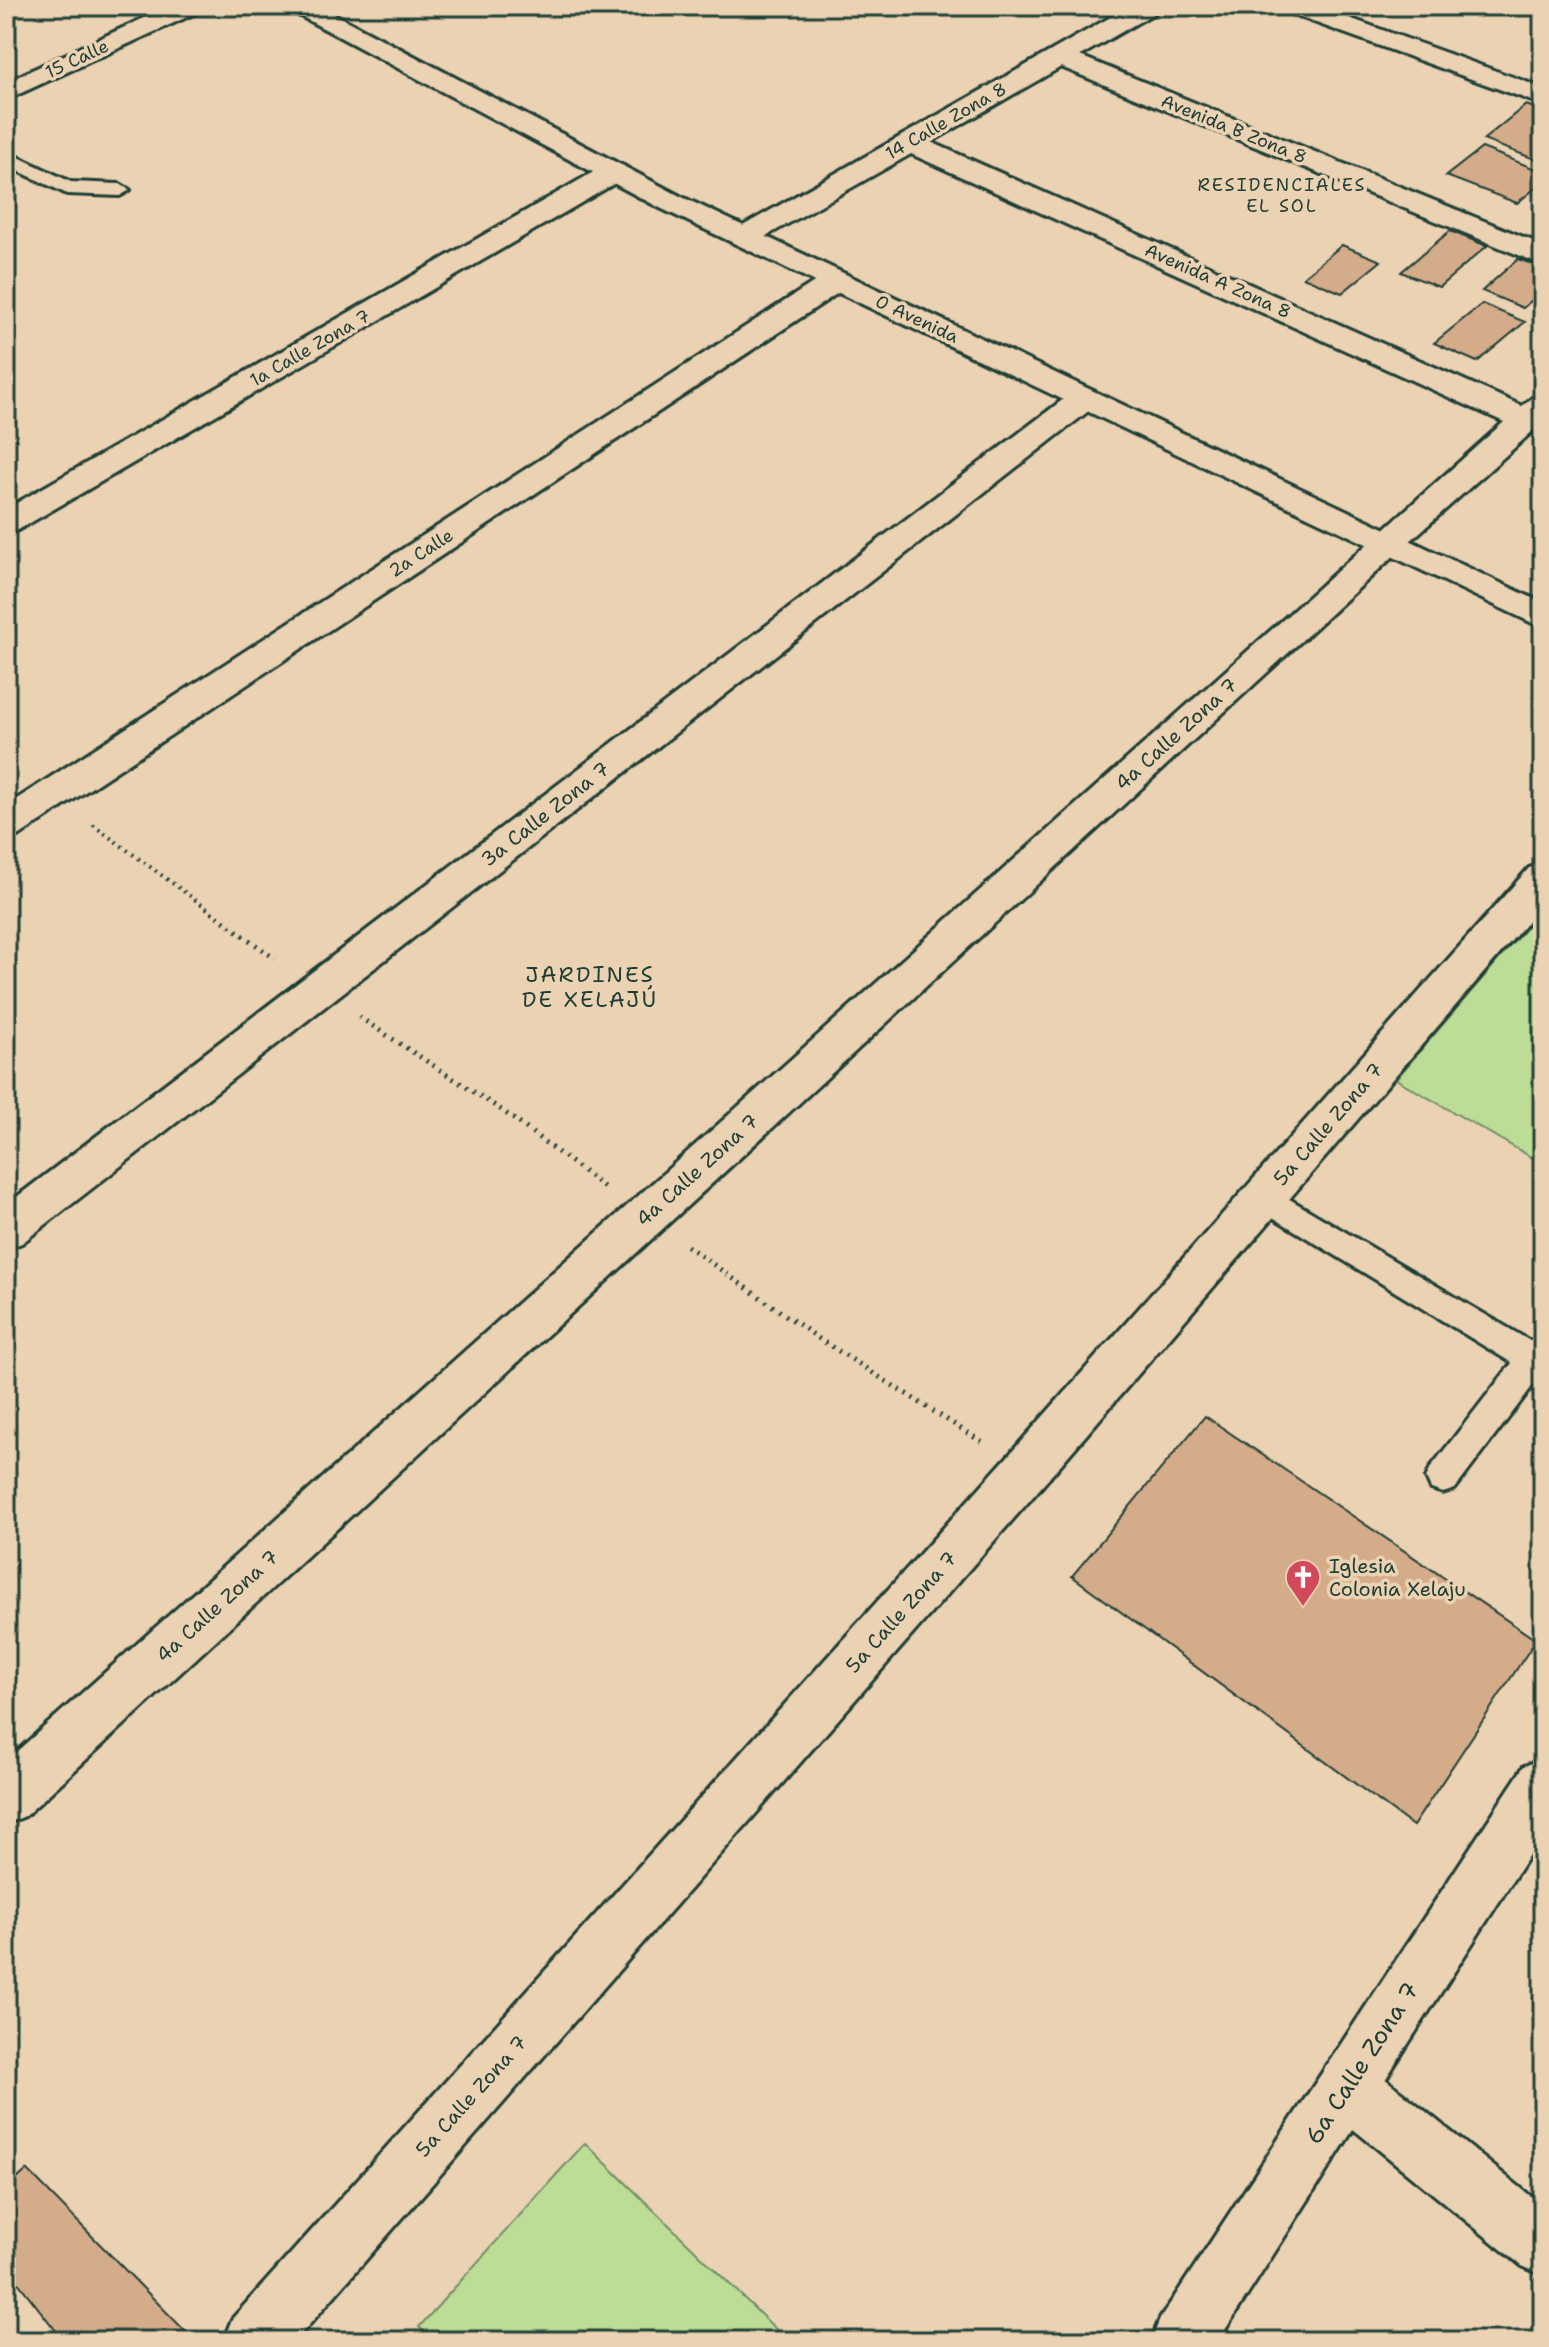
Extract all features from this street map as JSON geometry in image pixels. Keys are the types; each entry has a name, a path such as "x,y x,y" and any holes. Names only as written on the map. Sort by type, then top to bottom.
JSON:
{"street":[{"name":"15 Calle","path":"6,92 191,6"},
{"name":"0 Avenida","path":"300,6 744,237 1543,617"},
{"name":"14 Calle Zona 8","path":"744,237 1149,6"},
{"path":"1292,6 1543,97"},
{"name":"Avenida B Zona 8","path":"1069,52 1543,236"},
{"name":"Avenida B Zona 8","path":"1069,52 1543,256"},
{"name":"Avenida A Zona 8","path":"920,137 1537,410"},
{"name":"1a Calle Zona 7","path":"6,523 614,172"},
{"name":"2a Calle","path":"6,825 836,281"},
{"name":"3a Calle Zona 7","path":"6,1230 1084,399"},
{"name":"4a Calle Zona 7","path":"6,1797 1537,410"},
{"name":"5a Calle Zona 7","path":"254,2341 1026,1470 1543,878"},
{"name":"6a Calle Zona 7","path":"1182,2341 1543,1785"},
{"path":"1347,2086 1543,2245"}],"lane":[{"path":"6,157 67,188 120,190"},
{"path":"1264,1196 1538,1354 1443,1478"}],"path":[{"path":"52,795 317,990 503,1111 645,1217 818,1338 1026,1470"}],"green space":[{"path":"1543,908 1543,1164 1396,1079"},
{"path":"585,2143 788,2341 434,2341 419,2327"}],"building":[{"path":"1526,105 1543,111 1543,162 1483,140"},
{"path":"1482,148 1543,172 1543,182 1517,203 1446,176"},
{"path":"1450,231 1487,246 1439,287 1401,272"},
{"path":"1342,245 1381,261 1342,293 1303,277"},
{"path":"1518,259 1543,268 1543,290 1523,308 1482,291"},
{"path":"1482,304 1525,322 1477,362 1434,343"},
{"name":"Iglesia Colonia Xelaju","path":"1205,1416 1536,1640 1413,1826 1072,1576"},
{"path":"27,2170 195,2341 64,2341 6,2267 6,2189"}],"place":[{"name":"Iglesia Colonia Xelaju","path":"1303,1608"}],"district":[{"name":"RESIDENCIALES EL SOL","path":"1282,195"},
{"name":"JARDINES DE XELAJÚ","path":"590,986"}]}
